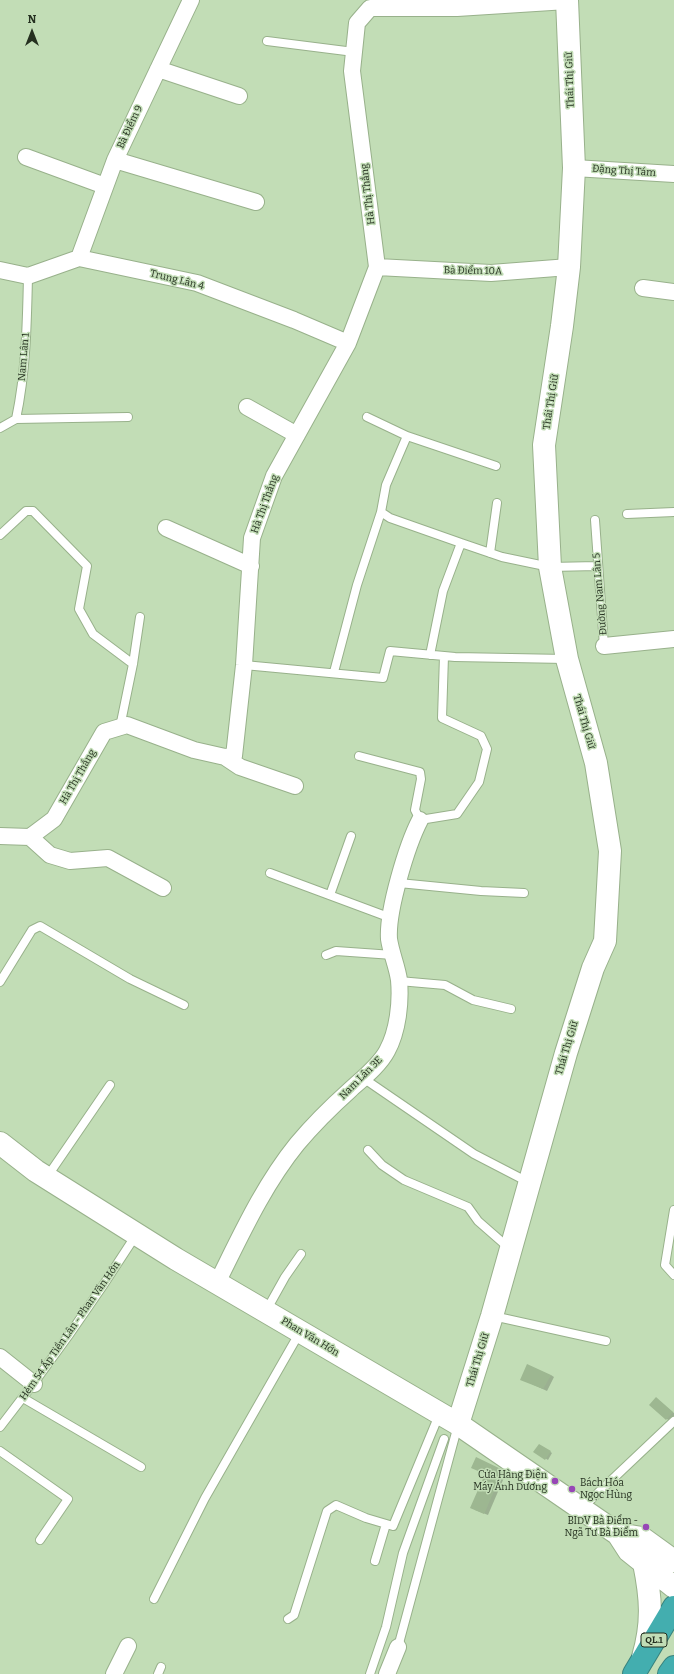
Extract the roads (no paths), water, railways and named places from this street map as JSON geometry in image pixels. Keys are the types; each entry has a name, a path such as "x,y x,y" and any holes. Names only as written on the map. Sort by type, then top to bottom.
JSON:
{"highway":[{"name":"QL.1","path":"638,1667 674,1607"},
{"path":"669,1674 674,1667"}],"street":[{"name":"Bà Điểm 9","path":"79,258 115,160 191,0"},
{"name":"Hà Thị Thắng","path":"225,758 234,756 244,665 252,538 274,476 348,343 377,268 352,71 357,23 370,4 457,8 567,0"},
{"name":"Thái Thị Giữ","path":"447,1426 492,1316 578,1012 593,968 605,941 610,851 596,763 567,659 550,567 544,445 569,268 574,168 567,0"},
{"path":"158,69 238,96"},
{"path":"26,157 105,186"},
{"path":"115,160 256,202"},
{"name":"Đặng Thị Tám","path":"574,168 674,174"},
{"path":"0,270 28,276 79,258"},
{"name":"Trung Lân 4","path":"79,258 197,283 294,320 348,343"},
{"name":"Bà Điểm 10A","path":"377,268 491,272 569,268"},
{"path":"643,288 674,292"},
{"path":"247,407 297,435"},
{"path":"166,528 251,566"},
{"name":"Đường Nam Lân 5","path":"604,646 674,639"},
{"path":"120,727 127,725 194,750 225,758 240,767 295,786"},
{"name":"Hà Thị Thắng","path":"30,837 54,819 104,732 120,727"},
{"name":"Nam Lân 3E","path":"217,1283 255,1206 273,1176 297,1144 330,1109 363,1078 387,1051 397,1022 399,981 389,939 391,911 414,832 420,820"},
{"path":"0,836 30,837 50,855 70,861 108,858 163,888"},
{"name":"Phan Văn Hớn","path":"0,1142 46,1177 217,1283 300,1330 447,1426 581,1508 618,1534 642,1538 646,1553 674,1587"},
{"path":"0,1357 34,1384"},
{"path":"638,1667 650,1618 651,1601 646,1553 674,1546"},
{"name":"Phan Văn Hớn","path":"646,1553 674,1561"},
{"path":"114,1674 128,1646"},
{"path":"388,1674 398,1647"}],"lane":[{"path":"267,42 354,52"},
{"name":"Nam Lân 1","path":"16,419 21,396 27,341 28,276"},
{"path":"0,428 16,419 128,417"},
{"path":"367,417 407,436 496,466"},
{"path":"334,672 357,584 381,512 386,485 407,436"},
{"path":"490,553 497,503"},
{"path":"0,535 26,511 33,511 87,566 79,609 94,634 133,664"},
{"path":"381,512 390,518 490,553 550,567 597,566"},
{"path":"627,514 674,512"},
{"name":"Đường Nam Lân 5","path":"595,520 597,566 604,646"},
{"path":"430,655 443,591 461,544"},
{"path":"120,727 133,664 140,617"},
{"path":"244,665 334,672 383,678 390,651 444,656 567,659"},
{"path":"359,756 420,772 421,779 415,810 420,820 457,814 479,782 487,748 480,736 442,718 444,656"},
{"path":"330,896 351,836"},
{"path":"270,873 390,918"},
{"path":"399,883 481,891 524,893"},
{"path":"0,982 32,930 40,926 130,979 184,1005"},
{"path":"326,955 336,951 393,955"},
{"path":"399,981 445,985 473,1000 511,1010"},
{"path":"363,1078 474,1154 529,1182"},
{"path":"46,1177 110,1085"},
{"path":"368,1150 382,1164 404,1180 451,1198 468,1207 478,1221 510,1250"},
{"path":"674,1210 665,1265 674,1275"},
{"name":"Hẻm 54 Ấp Tiền Lân - Phan Văn Hớn","path":"0,1427 34,1384 95,1299 137,1234"},
{"path":"266,1311 285,1277 301,1254"},
{"path":"492,1316 606,1341"},
{"path":"154,1600 205,1498 300,1330"},
{"path":"23,1398 141,1466"},
{"path":"581,1508 674,1421"},
{"path":"288,1619 294,1615 327,1511 336,1505 366,1518 393,1526 447,1426"},
{"path":"398,1647 447,1426"},
{"path":"370,1674 386,1627 392,1592 403,1552 447,1426"},
{"path":"0,1451 68,1499 40,1540"},
{"path":"374,1561 386,1524"}],"place":[{"name":"Cửa Hàng Điện Máy Ánh Dương","path":"555,1481"},
{"name":"Bách Hóa Ngọc Hùng","path":"572,1489"},
{"name":"BIDV Bà Điểm - Ngã Tư Bà Điểm","path":"646,1527"}]}
